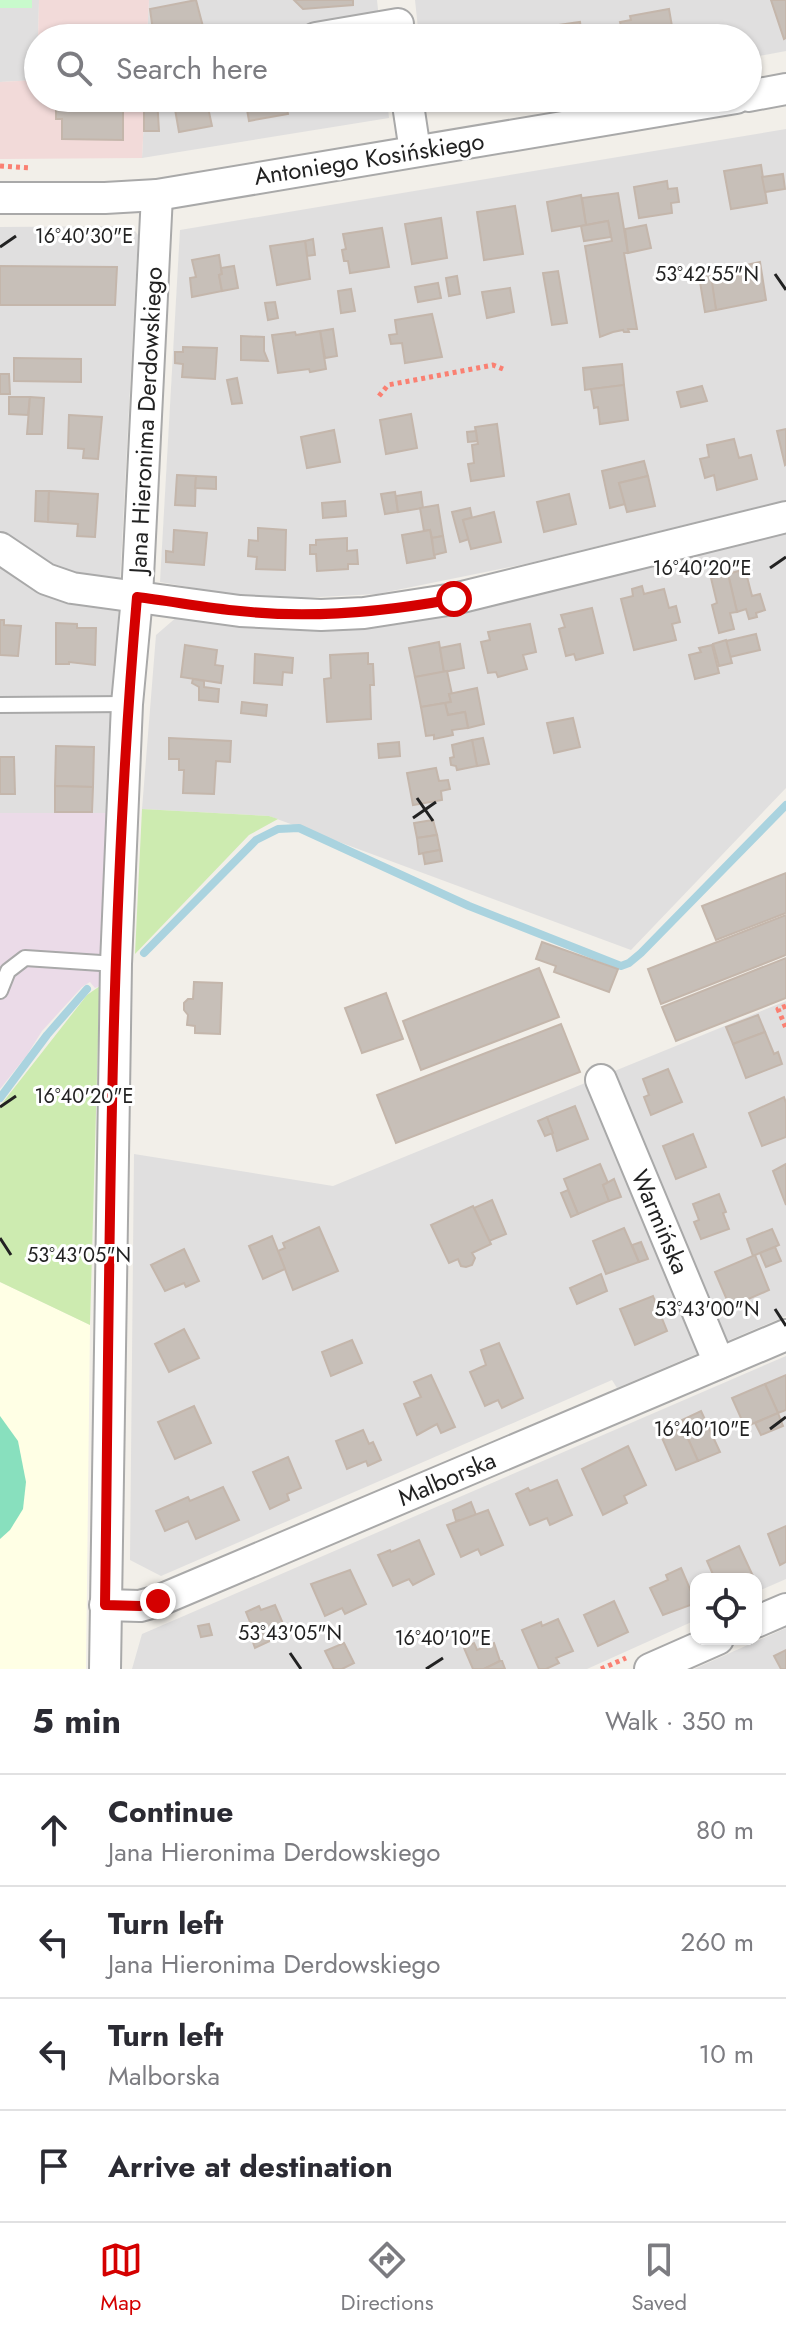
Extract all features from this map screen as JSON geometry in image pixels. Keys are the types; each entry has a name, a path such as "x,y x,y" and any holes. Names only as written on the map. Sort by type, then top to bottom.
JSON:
{"street":[{"path":"762,93 786,89"},
{"path":"409,112 415,151"},
{"name":"Antoniego Kosińskiego","path":"0,198 157,195 651,112"},
{"name":"Jana Hieronima Derdowskiego","path":"105,1669 116,964 127,704 137,597 157,195"},
{"name":"Jana Hieronima Derdowskiego","path":"0,548 35,572 72,588 240,611 350,613 454,599 786,517"},
{"name":"Warmińska","path":"601,1080 719,1363"},
{"name":"Malborska","path":"105,1605 140,1606 158,1601 786,1335"},
{"path":"762,1619 786,1609"},
{"path":"650,1669 704,1645"}],"lane":[{"path":"0,705 127,704"},
{"path":"0,991 8,971 25,958 116,964"}],"path":[{"path":"0,166 31,168"},
{"path":"379,396 388,385 493,365 503,369"},
{"path":"786,1006 778,1009 786,1028"}],"shaded area":[{"path":"0,0 39,0 38,24 24,24 24,81 0,82"},
{"path":"39,0 149,0 148,24 38,24"},
{"path":"149,0 377,0 380,24 148,24"},
{"path":"415,0 786,0 786,51 762,55 762,24 418,24"},
{"path":"24,81 24,112 144,112 142,158 0,159 0,82"},
{"path":"144,112 388,112 389,118 142,158"},
{"path":"786,129 786,500 525,564 377,594 300,598 223,593 160,582 180,230"},
{"path":"131,226 138,235 108,813 0,813 0,227"},
{"path":"786,532 786,788 631,950 269,816 142,809 156,635 178,616 238,625 314,630 391,624 467,612"},
{"path":"0,813 108,813 100,986 95,988 90,982 82,987 42,1031 0,1089"},
{"path":"786,1001 786,1316 617,1388 612,1380 161,1576 130,1560 134,1154 333,1186"},
{"path":"0,1282 90,1325 86,1669 0,1669"},
{"path":"786,1356 786,1579 762,1589 762,1573 690,1573 690,1623 587,1669 132,1669 142,1634"},
{"path":"786,1628 786,1669 694,1669 748,1645 762,1645 762,1639"}],"green space":[{"path":"0,0 32,0 32,8 0,8"},
{"path":"142,809 278,819 249,835 135,954"},
{"path":"100,986 90,1325 0,1282 0,1106 87,995"},
{"path":"0,1416 18,1441 26,1482 23,1509 10,1530 0,1539"}],"building":[{"path":"196,0 202,24 152,24 150,9"},
{"path":"294,0 353,0 353,5 303,9"},
{"path":"771,0 786,0 784,39"},
{"path":"669,9 672,24 620,24 631,20 630,16"},
{"path":"56,112 123,112 123,140 62,139 62,119 56,119"},
{"path":"144,112 158,112 159,131 144,131"},
{"path":"175,112 209,112 212,126 179,132"},
{"path":"247,112 288,112 288,114 249,121"},
{"path":"761,165 767,203 731,209 724,171"},
{"path":"783,174 785,189 765,192 762,177"},
{"path":"667,181 668,189 677,188 679,202 671,203 672,213 639,218 634,187"},
{"path":"618,193 637,329 600,337 585,246 612,241 608,221 586,225 582,198"},
{"path":"581,195 586,225 552,231 547,202"},
{"path":"515,206 523,254 484,260 477,212"},
{"path":"441,218 447,258 412,264 405,224"},
{"path":"608,221 611,237 584,241 581,226"},
{"path":"646,225 651,248 628,253 625,229"},
{"path":"382,228 389,267 350,273 342,250 346,249 343,234"},
{"path":"313,239 315,255 307,256 305,241"},
{"path":"305,241 310,279 277,285 270,246"},
{"path":"219,255 222,291 192,297 190,278 196,277 192,260"},
{"path":"760,262 766,300 716,310 711,281 738,275 737,267"},
{"path":"0,266 117,267 115,305 0,305"},
{"path":"234,266 238,288 222,291 221,268"},
{"path":"710,268 716,310 705,312 698,270"},
{"path":"558,271 567,323 552,325 543,273"},
{"path":"457,276 460,294 449,296 446,278"},
{"path":"438,283 441,298 418,302 415,287"},
{"path":"510,288 514,312 487,318 482,292"},
{"path":"351,289 355,311 341,313 338,291"},
{"path":"275,302 278,318 268,320 265,303"},
{"path":"432,314 442,357 405,363 402,343 391,344 389,335 397,334 395,320"},
{"path":"333,329 337,356 325,358 320,331"},
{"path":"320,331 326,369 278,373 272,335"},
{"path":"241,336 264,337 268,361 241,360"},
{"path":"183,347 217,348 215,379 182,377 183,364 175,363 175,352 183,352"},
{"path":"14,358 81,359 81,382 14,381"},
{"path":"622,364 624,385 585,390 583,368"},
{"path":"0,374 9,374 10,394 0,394"},
{"path":"237,378 242,403 232,404 227,380"},
{"path":"624,385 628,420 600,424 591,389"},
{"path":"702,386 707,401 681,407 677,392"},
{"path":"9,397 30,397 28,415 9,414"},
{"path":"30,397 44,398 42,434 27,434"},
{"path":"411,414 417,448 386,454 380,420"},
{"path":"69,415 102,417 98,459 83,458 84,449 68,448"},
{"path":"497,424 504,476 471,481 468,464 474,463 472,445 478,444 475,427"},
{"path":"786,429 786,464 785,465 777,431"},
{"path":"334,430 340,462 307,468 301,437"},
{"path":"476,431 477,441 468,442 467,432"},
{"path":"734,439 739,458 751,455 757,479 717,490 714,475 705,478 700,459 709,457 707,445"},
{"path":"644,461 648,476 619,483 625,504 610,508 602,471"},
{"path":"177,475 196,476 195,506 175,505"},
{"path":"196,476 216,477 216,489 195,488"},
{"path":"648,476 655,506 627,512 619,483"},
{"path":"36,491 49,491 48,522 35,521"},
{"path":"49,491 98,494 95,537 77,536 78,524 48,522"},
{"path":"395,492 398,512 385,514 381,494"},
{"path":"421,492 423,508 398,512 396,496"},
{"path":"569,494 576,524 544,532 537,502"},
{"path":"345,501 346,516 323,518 322,503"},
{"path":"438,505 443,536 432,538 430,530 424,531 420,508"},
{"path":"470,508 472,518 463,520 469,539 460,542 452,512"},
{"path":"494,512 501,542 471,549 463,520"},
{"path":"258,528 286,530 285,570 256,569 257,557 248,556 249,540 258,541"},
{"path":"174,530 207,533 204,565 166,562 166,551 173,552"},
{"path":"430,530 435,558 407,563 402,535"},
{"path":"443,536 446,552 434,555 432,538"},
{"path":"347,538 347,551 357,550 358,564 348,564 348,569 317,571 316,554 310,554 310,545 316,545 316,540"},
{"path":"745,569 752,596 760,594 765,610 749,619 746,609 737,612 728,574"},
{"path":"728,574 737,612 730,613 734,629 719,633 712,605 717,603 711,578"},
{"path":"642,586 644,594 664,589 669,608 676,606 680,622 672,624 676,640 634,650 621,599 633,596 632,589"},
{"path":"592,608 603,653 576,660 574,654 566,656 559,629 565,627 561,615"},
{"path":"0,620 4,620 4,625 21,626 18,656 0,655"},
{"path":"56,623 96,628 95,665 56,664"},
{"path":"530,624 536,652 523,655 527,669 498,677 496,672 488,673 481,642 490,640 488,632"},
{"path":"756,634 760,650 730,657 726,641"},
{"path":"726,640 732,663 719,666 713,644"},
{"path":"439,642 444,672 415,677 409,648"},
{"path":"460,644 464,668 444,672 440,648"},
{"path":"185,645 217,650 215,665 223,666 221,683 181,677"},
{"path":"712,645 719,673 695,679 689,655 701,652 699,648"},
{"path":"368,653 368,664 373,664 374,685 370,685 371,719 327,722 324,679 331,678 330,655"},
{"path":"255,654 293,658 292,673 283,672 282,685 254,683"},
{"path":"447,671 451,702 421,707 415,677"},
{"path":"193,679 204,681 204,687 219,689 218,702 199,700 199,687 192,683"},
{"path":"477,688 484,724 468,728 465,712 448,715 445,703 451,702 449,694"},
{"path":"242,702 267,705 266,716 241,713"},
{"path":"445,703 448,715 465,712 468,728 452,730 453,735 434,739 434,735 426,736 421,707"},
{"path":"573,718 580,747 554,753 547,723"},
{"path":"169,738 231,741 230,762 216,761 214,794 183,793 184,770 179,770 179,759 169,759"},
{"path":"483,738 489,764 477,766 472,740"},
{"path":"472,740 477,766 457,770 456,766 451,765 450,758 454,757 452,745"},
{"path":"399,742 400,756 379,758 378,744"},
{"path":"56,746 94,747 93,787 55,786"},
{"path":"0,757 14,757 15,794 0,794"},
{"path":"436,768 439,781 448,780 450,789 441,791 442,800 413,805 407,773"},
{"path":"55,786 93,787 92,812 55,812"},
{"path":"433,820 437,835 417,838 414,823"},
{"path":"437,835 440,850 419,854 417,838"},
{"path":"440,850 442,861 425,864 423,853"},
{"path":"786,873 786,913 716,940 702,906"},
{"path":"786,915 786,955 661,1004 648,969"},
{"path":"542,942 618,969 609,992 554,972 556,966 536,959"},
{"path":"786,958 786,998 676,1041 662,1007"},
{"path":"539,968 559,1017 421,1070 403,1021"},
{"path":"194,982 222,983 220,1034 195,1033 195,1026 187,1025 184,1003 193,999"},
{"path":"386,993 403,1039 362,1053 345,1008"},
{"path":"758,1015 765,1032 733,1044 726,1027"},
{"path":"561,1024 580,1072 396,1143 377,1095"},
{"path":"765,1032 782,1064 746,1078 733,1044"},
{"path":"668,1069 682,1102 651,1115 644,1097 649,1095 643,1079"},
{"path":"784,1097 786,1137 762,1146 749,1113"},
{"path":"575,1106 588,1139 557,1151 547,1117"},
{"path":"547,1117 553,1133 545,1136 538,1121"},
{"path":"693,1134 706,1167 676,1179 663,1146"},
{"path":"600,1164 608,1183 603,1185 609,1201 578,1214 564,1179"},
{"path":"786,1164 786,1205 773,1171"},
{"path":"614,1179 621,1197 609,1201 603,1185"},
{"path":"568,1190 578,1214 571,1217 561,1193"},
{"path":"719,1194 729,1229 701,1239 694,1222 699,1220 693,1204"},
{"path":"492,1200 506,1234 489,1241 474,1208"},
{"path":"473,1206 491,1244 472,1253 475,1258 472,1265 461,1266 458,1259 449,1263 431,1225"},
{"path":"319,1227 338,1271 293,1290 278,1251 285,1248 283,1243"},
{"path":"624,1228 639,1262 606,1274 593,1241"},
{"path":"772,1229 779,1245 753,1256 747,1239"},
{"path":"272,1236 285,1269 263,1279 249,1246"},
{"path":"641,1242 648,1259 639,1262 632,1245"},
{"path":"775,1247 781,1261 766,1267 760,1253"},
{"path":"184,1249 199,1281 165,1291 151,1265"},
{"path":"755,1255 769,1290 730,1307 715,1272"},
{"path":"601,1274 607,1291 577,1304 570,1288"},
{"path":"653,1296 667,1331 635,1345 620,1309"},
{"path":"184,1329 199,1358 169,1372 155,1344"},
{"path":"352,1340 362,1363 331,1376 322,1352"},
{"path":"499,1343 523,1398 502,1408 498,1400 485,1406 470,1372 486,1365 481,1350"},
{"path":"431,1375 455,1427 441,1433 437,1424 417,1435 404,1404 421,1397 414,1382"},
{"path":"786,1375 786,1410 778,1413 765,1384"},
{"path":"765,1384 778,1413 745,1427 732,1398"},
{"path":"194,1406 211,1443 175,1459 158,1422"},
{"path":"701,1411 720,1452 698,1461 680,1421"},
{"path":"778,1413 783,1426 761,1435 755,1423"},
{"path":"680,1421 698,1461 676,1470 659,1431"},
{"path":"363,1430 369,1444 373,1442 381,1460 368,1466 366,1461 347,1469 336,1441"},
{"path":"628,1446 646,1485 624,1496 627,1503 603,1515 582,1469"},
{"path":"288,1457 301,1488 287,1494 289,1500 270,1509 253,1472"},
{"path":"557,1480 572,1515 550,1525 547,1518 530,1525 516,1494"},
{"path":"223,1487 239,1520 196,1539 188,1521 165,1531 156,1511"},
{"path":"471,1502 476,1515 456,1521 453,1510"},
{"path":"488,1510 503,1545 481,1555 478,1549 461,1557 447,1525"},
{"path":"786,1526 786,1562 780,1565 768,1534"},
{"path":"419,1540 434,1574 413,1585 409,1579 393,1586 378,1555"},
{"path":"739,1546 752,1573 712,1573 707,1561"},
{"path":"681,1568 690,1589 690,1605 663,1615 650,1588 668,1580 666,1575"},
{"path":"350,1570 366,1604 345,1614 342,1608 325,1616 311,1584"},
{"path":"614,1601 628,1632 598,1646 584,1615"},
{"path":"275,1605 287,1633 255,1648 250,1634 254,1632 246,1612 259,1606 261,1610"},
{"path":"558,1619 573,1651 556,1658 559,1663 539,1669 522,1630"},
{"path":"209,1624 212,1635 201,1637 198,1626"},
{"path":"344,1643 354,1663 334,1669 325,1651"},
{"path":"474,1643 477,1650 494,1643 500,1661 484,1669 473,1669 464,1648"},
{"path":"786,1650 786,1669 781,1669 774,1656"},
{"path":"500,1661 505,1669 484,1669"}],"waterway":[{"path":"144,953 256,840 278,829 299,828 469,906 621,966 641,953 786,805"},
{"path":"0,1098 47,1035 87,989"}],"route":[{"path":"158,1601 140,1606 105,1605 116,964 127,704 137,597 240,611 321,615 364,613 454,599"}]}
